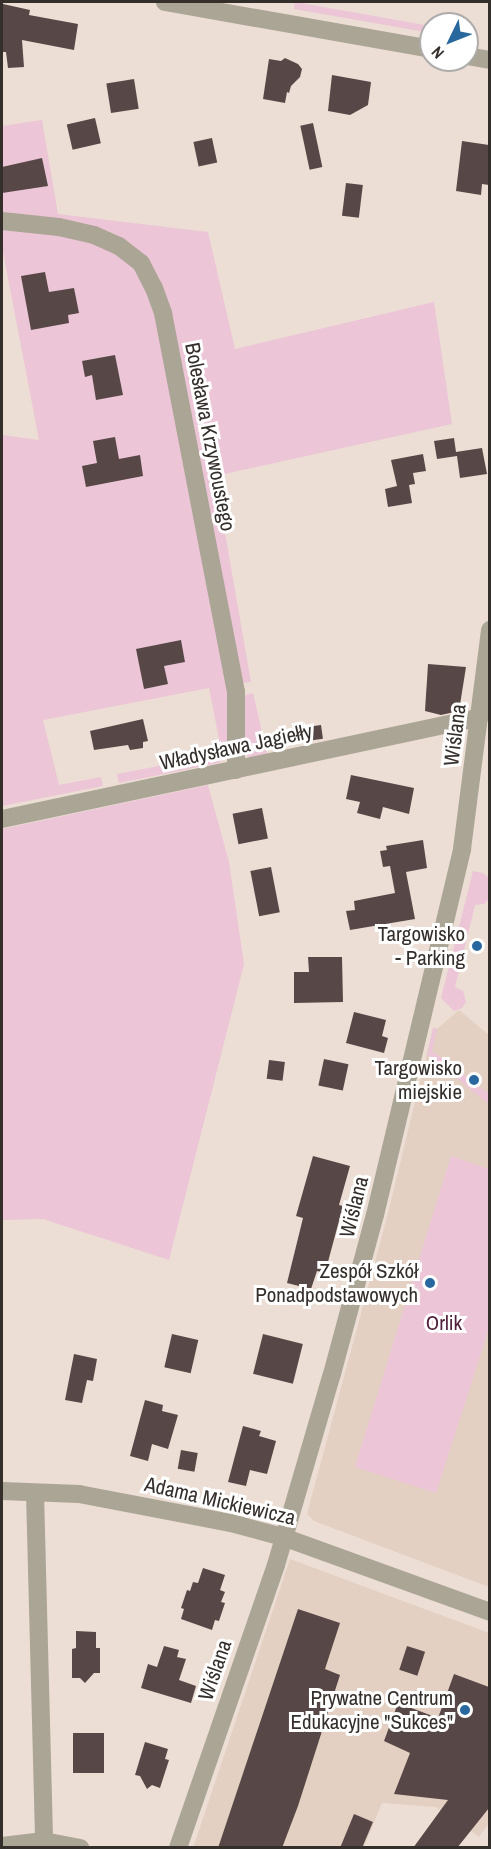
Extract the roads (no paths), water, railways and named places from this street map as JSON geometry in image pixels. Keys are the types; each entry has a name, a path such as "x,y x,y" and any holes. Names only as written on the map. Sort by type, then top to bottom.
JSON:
{"street":[{"path":"165,2 419,47"},
{"name":"Bolesława Krzywoustego","path":"2,221 59,228 94,236 119,246 141,263 154,288 163,313 236,692 236,770"},
{"name":"Wiślana","path":"178,1848 276,1565 332,1374 396,1130 461,857 489,630"},
{"name":"Władysława Jagiełły","path":"2,819 479,718"},
{"name":"Adama Mickiewicza","path":"2,1491 114,1499 231,1523 283,1537 489,1612"},
{"path":"35,1493 44,1841"},
{"path":"2,1846 44,1841 80,1848"}],"place":[{"name":"Targowisko - Parking","path":"477,946"},
{"name":"Targowisko miejskie","path":"474,1080"},
{"name":"Zespół Szkół Ponadpodstawowych","path":"430,1283"},
{"name":"Prywatne Centrum Edukacyjne \"Sukces\"","path":"465,1710"}],"park label":[{"name":"Orlik","path":"444,1323"}]}
